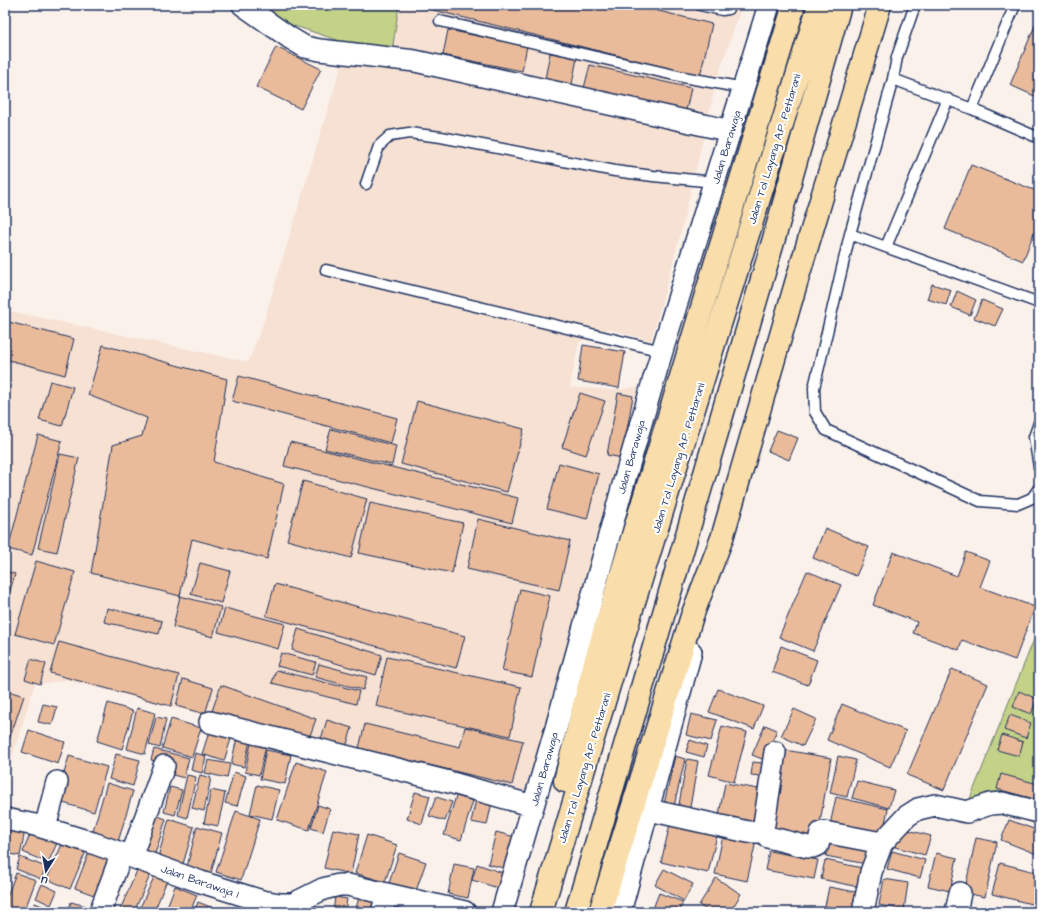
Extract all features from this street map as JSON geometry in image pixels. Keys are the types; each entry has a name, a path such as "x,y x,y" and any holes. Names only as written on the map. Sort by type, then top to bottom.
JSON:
{"highway":[{"path":"533,912 594,666 794,5"},
{"name":"Jalan Tol Layang A.P. Pettarani","path":"540,912 634,602 819,5"},
{"name":"Jalan Tol Layang A.P. Pettarani","path":"576,912 773,242 840,5"},
{"path":"600,912 692,616 722,538 799,273 880,5"}],"street":[{"path":"243,5 305,47 415,61 731,131"},
{"name":"Jalan Barawaja","path":"502,912 662,351 769,5"},
{"path":"620,912 722,538"},
{"path":"210,722 449,782 533,806"},
{"path":"649,810 754,833 758,832 762,828 775,752"},
{"path":"100,912 127,855 164,766"},
{"path":"45,828 58,782"},
{"path":"863,912 871,872 882,843 907,816 918,809 935,806 968,812 990,804 1002,803 1039,812"},
{"name":"Jalan Barawaja 1","path":"5,820 45,828 127,855 201,882 261,907 280,904 293,904 323,889 338,885 348,885 384,903 465,912"},
{"path":"762,828 768,837 808,847 818,845 821,833 824,832 882,843"}],"lane":[{"path":"700,5 725,10 731,5"},
{"path":"915,5 897,57 893,79 850,234 814,388 815,412 826,430 980,501 1018,504 1032,498 1039,488"},
{"path":"972,109 1015,5"},
{"path":"440,21 683,77 744,88"},
{"path":"893,79 948,99 1039,138"},
{"path":"886,247 948,99"},
{"path":"366,184 379,146 390,136 409,133 441,137 614,171 715,182"},
{"path":"850,234 1039,303"},
{"path":"326,270 662,351"},
{"path":"1039,423 1034,437 1039,467"}],"shaded area":[{"path":"399,5 742,5 717,79 681,232 651,341 609,329 579,342 570,387 612,390 638,387 598,528 539,760 526,797 66,680 40,684 35,683 11,760 5,772 5,310 248,362 263,324 348,43 393,46"}],"green space":[{"path":"238,5 275,5 286,11 289,5 399,5 391,58 250,11"},
{"path":"1039,627 1039,825 969,801"}],"building":[{"path":"426,5 634,5 712,24 700,76 425,8"},
{"path":"1039,16 1039,98 1010,85"},
{"path":"448,30 527,46 522,71 443,55"},
{"path":"276,47 321,69 301,109 256,87"},
{"path":"550,53 577,58 572,84 545,79"},
{"path":"590,65 691,88 685,115 583,92"},
{"path":"971,165 1039,192 1039,220 1023,261 945,229"},
{"path":"932,284 951,290 946,305 927,299"},
{"path":"957,291 976,300 970,315 951,307"},
{"path":"982,300 1003,309 995,326 974,318"},
{"path":"5,321 74,339 65,375 5,359"},
{"path":"103,345 227,379 214,462 284,484 267,559 192,539 180,596 91,573 113,445 142,436 147,418 88,395"},
{"path":"583,345 625,352 619,388 578,381"},
{"path":"239,376 397,418 391,443 232,401"},
{"path":"50,381 73,387 62,426 39,420"},
{"path":"580,393 605,401 586,455 562,447"},
{"path":"618,393 633,396 622,458 607,455"},
{"path":"417,401 524,429 507,492 401,464"},
{"path":"331,429 396,446 392,465 325,449"},
{"path":"777,430 798,438 789,460 768,451"},
{"path":"38,435 62,441 32,555 8,549"},
{"path":"290,442 518,498 512,523 284,466"},
{"path":"60,454 79,458 57,552 38,548"},
{"path":"559,463 599,474 587,519 547,509"},
{"path":"303,481 367,499 351,558 287,540"},
{"path":"370,503 463,523 452,573 359,553"},
{"path":"478,519 570,541 559,590 467,569"},
{"path":"825,528 869,547 856,576 813,558"},
{"path":"893,552 957,576 966,552 990,561 980,587 1035,607 1015,660 962,640 959,650 913,633 917,622 873,605"},
{"path":"36,561 75,572 54,645 15,634"},
{"path":"200,563 230,571 221,603 191,594"},
{"path":"5,571 15,574 5,608"},
{"path":"807,571 841,585 813,651 779,637"},
{"path":"275,584 465,636 456,668 266,616"},
{"path":"520,589 550,596 532,677 502,671"},
{"path":"180,596 221,607 213,637 173,627"},
{"path":"107,608 162,621 159,634 104,622"},
{"path":"225,608 285,624 278,649 218,632"},
{"path":"298,629 382,655 376,675 292,650"},
{"path":"59,642 179,675 171,706 50,673"},
{"path":"781,646 817,660 808,685 772,672"},
{"path":"281,653 316,662 312,675 277,666"},
{"path":"387,657 521,687 510,736 376,706"},
{"path":"31,659 46,664 40,684 25,679"},
{"path":"319,664 367,677 363,690 315,677"},
{"path":"952,669 988,684 944,790 907,775"},
{"path":"276,670 359,691 356,704 272,683"},
{"path":"183,679 213,688 205,714 176,706"},
{"path":"221,685 316,719 307,744 212,711"},
{"path":"718,689 763,706 754,729 709,712"},
{"path":"5,690 24,696 6,749 5,749"},
{"path":"1019,691 1037,699 1031,714 1013,707"},
{"path":"108,703 133,711 122,749 97,741"},
{"path":"43,704 57,707 52,725 38,722"},
{"path":"842,704 906,731 890,767 827,740"},
{"path":"137,708 155,713 145,754 127,749"},
{"path":"794,709 816,719 803,746 781,736"},
{"path":"691,714 717,720 711,741 686,735"},
{"path":"1010,715 1031,723 1026,738 1004,730"},
{"path":"156,717 166,719 160,748 149,745"},
{"path":"171,719 201,728 192,757 162,748"},
{"path":"327,720 352,728 345,750 320,742"},
{"path":"365,724 460,747 465,727 523,741 512,785 359,748"},
{"path":"765,725 777,730 765,760 752,755"},
{"path":"722,726 747,732 734,782 709,775"},
{"path":"29,730 65,742 58,764 22,752"},
{"path":"209,732 231,739 224,761 202,754"},
{"path":"1002,735 1023,742 1019,756 997,750"},
{"path":"237,738 250,741 244,767 231,764"},
{"path":"690,740 707,746 704,757 686,752"},
{"path":"251,743 266,746 259,775 245,772"},
{"path":"154,749 189,758 184,778 173,775 175,766 151,760"},
{"path":"266,750 291,755 285,784 260,779"},
{"path":"785,750 831,758 817,840 770,832"},
{"path":"195,753 206,756 202,773 191,770"},
{"path":"116,754 140,760 133,786 109,779"},
{"path":"69,756 107,767 94,812 56,801"},
{"path":"675,756 685,759 672,815 662,813"},
{"path":"838,756 856,760 847,797 830,793"},
{"path":"687,759 698,761 689,813 678,810"},
{"path":"208,760 230,764 227,778 205,773"},
{"path":"296,762 327,772 309,830 277,820"},
{"path":"753,762 771,764 769,777 751,775"},
{"path":"234,772 246,776 237,806 225,803"},
{"path":"1001,774 1038,784 1034,799 997,789"},
{"path":"187,775 196,777 187,818 178,815"},
{"path":"200,775 211,778 204,811 192,808"},
{"path":"857,781 894,790 889,808 852,798"},
{"path":"107,783 133,791 118,842 92,834"},
{"path":"725,783 764,790 758,827 718,820"},
{"path":"257,785 279,790 272,819 250,814"},
{"path":"170,787 182,790 175,815 164,812"},
{"path":"211,790 225,793 218,826 204,823"},
{"path":"415,792 430,796 422,824 407,819"},
{"path":"456,796 473,801 461,840 444,835"},
{"path":"436,797 452,802 445,821 429,816"},
{"path":"836,797 888,809 882,837 830,825"},
{"path":"476,799 492,802 487,825 471,822"},
{"path":"318,805 330,809 323,832 311,828"},
{"path":"236,811 260,819 241,880 216,872"},
{"path":"150,813 166,819 155,854 138,849"},
{"path":"169,819 194,827 183,864 158,857"},
{"path":"671,820 718,831 708,873 661,862"},
{"path":"1009,820 1039,831 1039,855 1001,840"},
{"path":"5,826 25,830 20,856 5,853"},
{"path":"197,826 222,833 211,873 187,867"},
{"path":"900,828 931,836 925,855 895,847"},
{"path":"333,829 359,834 351,874 324,868"},
{"path":"724,831 757,837 747,881 715,874"},
{"path":"31,832 57,843 48,863 23,852"},
{"path":"496,832 515,837 507,869 488,864"},
{"path":"367,835 397,845 385,882 355,873"},
{"path":"976,838 997,842 985,897 964,893"},
{"path":"830,839 869,846 866,864 826,856"},
{"path":"63,842 86,851 70,889 47,879"},
{"path":"769,851 818,860 814,879 765,870"},
{"path":"892,851 925,860 920,878 887,869"},
{"path":"89,852 113,861 99,897 75,888"},
{"path":"399,853 426,862 416,891 389,883"},
{"path":"936,853 957,858 950,891 928,886"},
{"path":"20,857 46,867 41,879 16,869"},
{"path":"825,860 867,869 863,888 821,879"},
{"path":"1000,863 1039,873 1039,887 1035,905 992,894"},
{"path":"454,864 474,868 468,898 448,894"},
{"path":"477,864 503,873 498,888 472,880"},
{"path":"139,866 152,871 134,912 119,912"},
{"path":"664,869 693,884 684,901 655,885"},
{"path":"16,873 36,880 24,912 11,912 5,910 5,902"},
{"path":"155,875 167,880 154,912 138,912"},
{"path":"716,878 741,894 730,912 710,912 699,905"},
{"path":"884,879 908,883 904,910 879,905"},
{"path":"42,884 57,891 51,905 36,898"},
{"path":"175,886 197,895 190,912 165,912"},
{"path":"829,887 861,893 858,912 825,906"},
{"path":"659,893 683,902 679,912 652,911"},
{"path":"360,894 378,899 375,912 355,912"},
{"path":"335,897 347,899 345,912 333,912"},
{"path":"71,902 97,909 96,912 68,912"},
{"path":"198,902 218,910 218,912 194,912"},
{"path":"35,903 47,908 45,912 32,912"}]}
